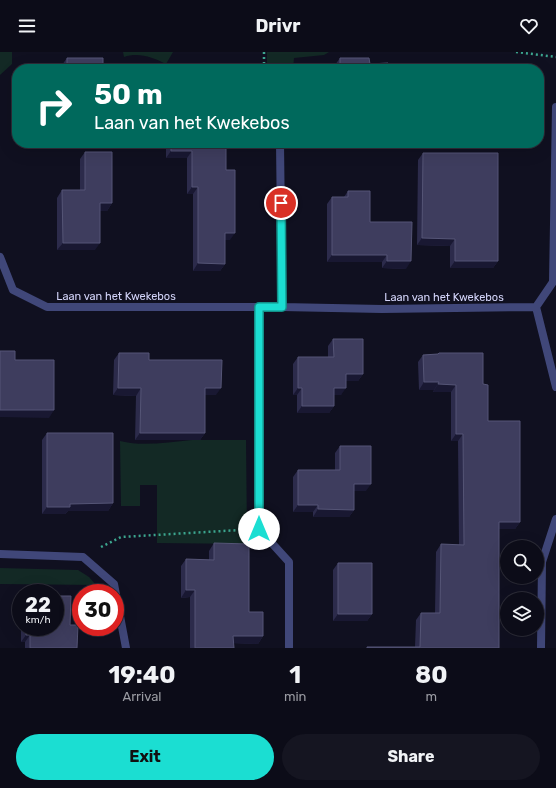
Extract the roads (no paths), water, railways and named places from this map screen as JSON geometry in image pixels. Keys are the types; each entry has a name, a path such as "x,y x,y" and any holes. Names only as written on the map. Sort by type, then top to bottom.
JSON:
{"street":[{"path":"556,107 553,282 536,307 556,387"},
{"path":"280,148 282,307"},
{"name":"Laan van het Kwekebos","path":"0,257 13,290 47,307 536,307"},
{"path":"259,307 259,529 289,562 290,648"},
{"path":"541,648 542,562 556,519"},
{"path":"0,554 83,557 114,584 126,648"}]}
